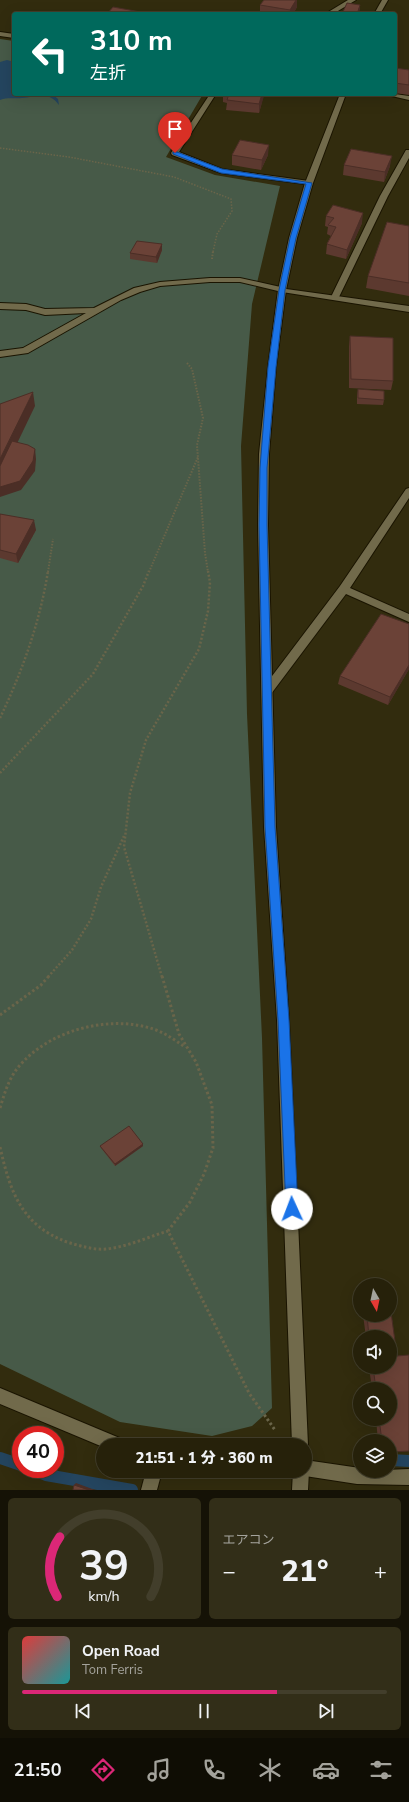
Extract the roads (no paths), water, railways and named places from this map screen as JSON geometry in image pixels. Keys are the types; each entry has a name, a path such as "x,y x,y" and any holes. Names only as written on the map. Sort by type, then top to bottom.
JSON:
{"street":[{"path":"332,12 353,0"},
{"path":"378,12 385,0"},
{"path":"0,34 12,36"},
{"path":"212,96 175,153 221,171 309,183"},
{"path":"300,1438 292,1193 283,1020 270,827 263,525 264,454 272,367 282,290 293,238 309,183 342,96"},
{"path":"397,96 409,98"},
{"path":"335,297 384,196 409,152"},
{"path":"0,354 25,351 94,310 137,290 160,284 210,280 240,280 282,290 409,309"},
{"path":"0,306 26,307 45,312 94,310"},
{"path":"267,692 344,589 409,491"},
{"path":"344,589 409,618"},
{"path":"0,1396 99,1438"},
{"path":"312,1469 357,1476 409,1477"},
{"path":"149,1490 152,1478"},
{"path":"300,1490 301,1478"}],"water":[{"path":"7,60 12,61 12,96 42,96 0,100 0,62"},
{"path":"46,96 54,96 58,99 59,105 55,100"}],"waterway":[{"path":"0,1458 12,1462"},
{"path":"397,1460 409,1461"},
{"path":"63,1478 132,1490"}]}
